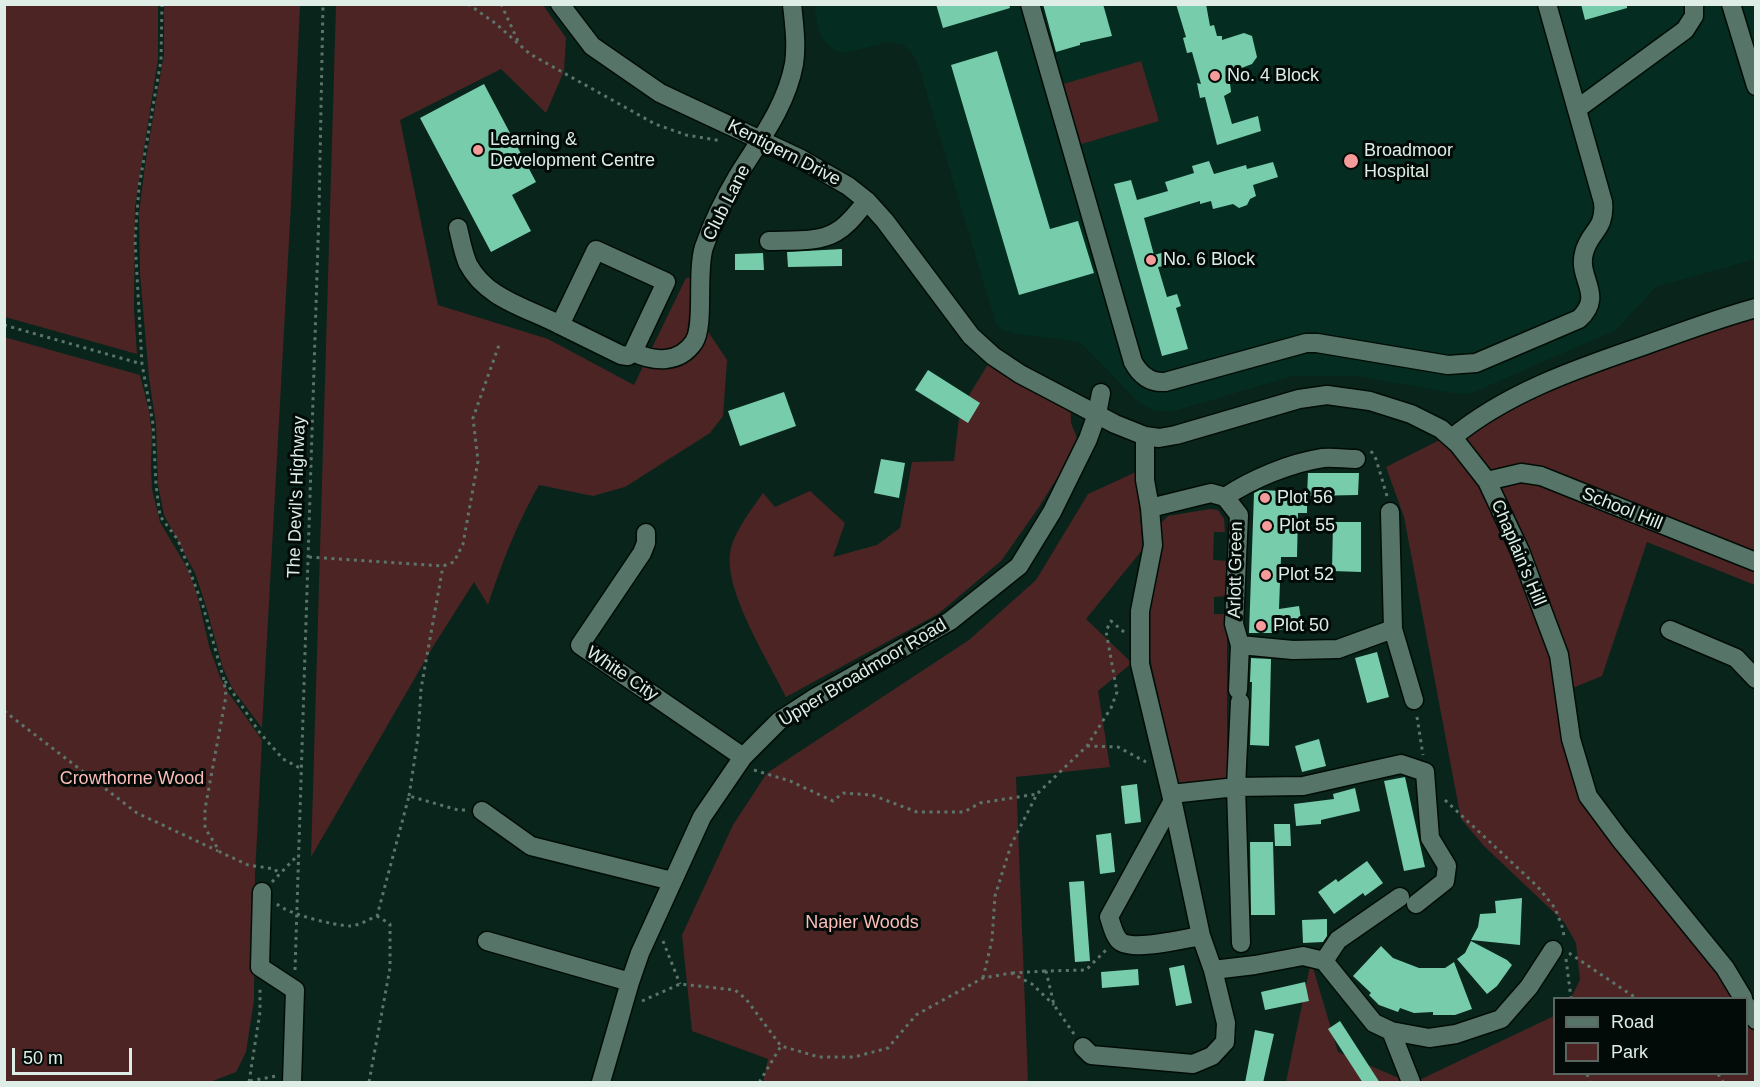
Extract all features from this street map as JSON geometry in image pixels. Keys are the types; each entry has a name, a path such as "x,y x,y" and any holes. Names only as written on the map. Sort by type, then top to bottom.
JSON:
{"street":[{"name":"Kentigern Drive","path":"560,4 592,46 660,93 762,140 848,186 867,201 885,221 978,343 1020,374 1097,414"},
{"name":"Club Lane","path":"458,228 467,262 475,276 497,296 621,355 628,356 633,352 657,360 671,359 684,352 694,342 699,330 699,277 703,249 736,178 762,140 788,87 794,63 795,35 792,4"},
{"path":"1030,4 1133,362 1138,371 1156,383 1306,343 1441,364 1464,365 1476,363 1579,319 1586,312 1590,303 1584,253 1601,225 1604,210 1547,4"},
{"path":"1577,109 1685,30 1694,16 1694,4"},
{"path":"1731,4 1755,86"},
{"path":"769,241 819,239 829,236 847,224 867,201"},
{"path":"560,325 596,250 666,282 633,352"},
{"path":"1452,438 1472,421 1538,386 1620,354 1722,318 1755,309"},
{"name":"Upper Broadmoor Road","path":"601,1083 630,982 658,913 702,817 739,762 779,721 816,697 950,621 1019,566 1052,512 1088,438 1097,414 1101,393"},
{"name":"Chaplain's Hill","path":"1097,414 1145,436 1159,438 1299,399 1327,395 1370,401 1411,414 1428,421 1452,438 1467,454 1486,481 1520,551 1559,655 1571,739 1588,796 1725,968 1742,997"},
{"path":"1083,1047 1091,1055 1193,1064 1212,1056 1225,1042 1226,1023 1213,970 1201,936 1140,664 1140,611 1153,545 1150,508 1144,480 1145,436"},
{"name":"Arlott Green","path":"1225,497 1272,472 1324,458 1356,459"},
{"name":"School Hill","path":"1486,481 1521,473 1541,476 1755,562"},
{"name":"Arlott Green","path":"1150,508 1211,493 1225,497 1239,515 1234,624 1240,645 1236,787 1241,944"},
{"path":"1390,512 1393,629 1414,700"},
{"name":"White City","path":"646,533 646,543 642,553 580,645 739,762"},
{"name":"Arlott Green","path":"1240,645 1293,650 1338,649 1393,629"},
{"path":"1671,630 1736,658 1755,679"},
{"path":"1171,799 1236,787 1303,786 1401,764 1426,777 1430,838 1446,866 1445,881 1338,940 1324,961"},
{"path":"1171,799 1109,917 1120,941 1136,945 1201,936"},
{"path":"482,811 531,846 672,881"},
{"path":"262,892 260,968 295,990 292,1078"},
{"path":"487,941 630,982"},
{"path":"1213,970 1303,956 1324,961 1374,1023 1391,1031 1429,1038 1456,1034 1501,1018 1529,987 1558,945"},
{"path":"1391,1031 1411,1083"}],"path":[{"path":"162,4 161,60 139,187 135,240 142,364 153,424 160,516 178,540 203,606 224,680 226,696 205,809 205,828 220,852"},
{"name":"The Devil's Highway","path":"295,990 319,223 323,4"},
{"path":"468,4 495,23 530,54 655,124 686,135 732,141"},
{"path":"501,4 519,44"},
{"path":"4,325 142,364"},
{"path":"309,556 443,566 454,562 463,544 478,461 473,418 499,345"},
{"path":"377,916 409,796 418,737 421,689 443,566"},
{"path":"983,978 992,940 995,896 1011,845 1037,794 1087,747 1111,708 1117,692 1106,631 1111,621 1140,646"},
{"path":"224,680 260,733 283,759 301,768"},
{"path":"1414,700 1426,777 1537,886 1555,908 1563,929 1558,945"},
{"path":"4,711 136,813 248,865 275,869 279,875"},
{"path":"1087,747 1118,747 1145,762 1162,757"},
{"path":"739,762 833,801 843,793 872,795 917,812 964,812 980,803 1037,794"},
{"path":"409,796 458,810 482,811"},
{"path":"262,892 298,855"},
{"path":"658,913 660,934 680,984"},
{"path":"297,915 352,926 377,916"},
{"path":"369,1083 390,968 390,924 377,916"},
{"path":"622,1010 680,984 735,990 746,999 781,1046 819,1057 854,1057 888,1048 916,1015 983,978 1011,973 1086,970 1106,951 1115,934"},
{"path":"1571,997 1566,950 1633,997"},
{"path":"260,968 260,1012 249,1082 292,1078"},
{"path":"1046,971 1054,1005"},
{"path":"1011,973 1032,984 1054,1005 1083,1047"},
{"path":"761,1083 760,1081 781,1046"}],"shaded area":[{"name":"Broadmoor Hospital","path":"814,5 1755,5 1755,259 1656,287 1616,330 1472,393 1458,394 1357,376 1293,376 1171,412 1154,411 1138,402 1081,343 1017,334 1002,330 996,324 918,64 913,54 905,46 889,42 840,53 826,44 818,28"}],"green space":[{"path":"4,5 158,5 158,59 135,207 134,310 137,354 5,317"},
{"path":"164,5 300,5 262,728 232,688 223,668 195,573 164,515 158,485 156,425 149,378 140,274 139,213 164,54"},
{"path":"336,5 543,5 566,38 564,71 546,113 501,69 400,120 438,305 548,339 634,385 686,278 699,277 699,318 727,360 723,416 710,433 625,487 593,496 539,485 510,544 488,605 474,582 434,645 311,857"},
{"path":"1141,61 1159,121 1078,145 1060,85"},
{"path":"1755,311 1755,585 1647,542 1602,676 1565,691 1588,796 1742,997 1572,997 1580,980 1576,943 1564,922 1484,846 1461,819 1404,517 1386,467 1547,386"},
{"name":"Crowthorne Wood","path":"4,337 140,375 149,411 152,434 152,489 160,522 189,571 209,646 220,677 262,740 255,875 254,1000 246,1052 236,1072 210,1082 5,1082"},
{"path":"993,356 1070,399 1071,423 1079,443 1039,507 1001,561 938,614 786,697 749,626 734,587 730,569 730,553 735,537 744,522 763,493 775,507 810,491 845,523 833,557 877,545 900,528 912,462 954,461 960,410"},
{"name":"Napier Woods","path":"1136,472 1143,549 1086,619 1132,663 1098,691 1110,767 1016,777 1028,1082 763,1082 768,1059 692,1031 682,935 733,825 767,773 969,640 1036,580 1088,494"},
{"path":"1210,509 1218,510 1224,519 1225,532 1214,532 1213,560 1229,561 1228,596 1214,597 1214,614 1227,614 1227,787 1178,785 1148,650 1148,619 1162,553 1161,523 1168,516"},
{"path":"1311,961 1338,1052 1408,1082 1286,1082"},
{"path":"1748,1007 1755,1020 1755,1082 1415,1082 1553,1016 1553,1075 1748,1075"}],"building":[{"path":"936,4 1009,4 1010,8 943,28"},
{"path":"1043,4 1103,4 1112,36 1080,43 1080,45 1056,52"},
{"name":"No. 4 Block","path":"1176,4 1206,4 1210,26 1214,25 1217,36 1222,36 1222,40 1244,33 1252,36 1257,57 1252,64 1231,72 1234,79 1230,83 1231,92 1224,96 1232,124 1258,116 1261,131 1217,145 1205,97 1200,98 1197,83 1201,84 1192,52 1187,53 1183,38 1186,37"},
{"path":"1581,4 1627,4 1627,8 1585,20"},
{"path":"997,51 1050,229 1078,221 1094,273 1019,295 951,65"},
{"name":"Learning & Development Centre","path":"484,84 536,182 512,195 531,231 491,252 420,118"},
{"name":"No. 6 Block","path":"1209,161 1214,174 1246,165 1247,169 1273,162 1278,177 1253,185 1256,196 1250,199 1247,205 1239,208 1233,204 1213,209 1211,201 1200,204 1200,201 1144,218 1154,255 1165,252 1169,265 1158,267 1167,297 1177,294 1181,306 1176,308 1188,349 1162,356 1114,184 1131,180 1137,200 1168,191 1165,182 1194,173 1192,166"},
{"path":"842,249 842,266 788,267 787,252"},
{"path":"763,253 764,270 735,270 735,254"},
{"path":"928,370 980,403 968,423 915,390"},
{"path":"784,392 796,426 740,446 728,411"},
{"path":"881,459 905,463 899,498 874,493"},
{"path":"1308,473 1359,473 1358,495 1307,496"},
{"path":"1260,490 1307,492 1307,513 1298,513 1297,557 1281,557 1280,582 1279,609 1299,606 1302,626 1272,631 1272,633 1249,633 1254,493"},
{"path":"1333,522 1361,522 1361,572 1332,571"},
{"path":"1377,652 1389,697 1367,703 1355,658"},
{"path":"1251,658 1271,659 1269,746 1250,745"},
{"path":"1319,739 1326,766 1302,772 1295,746"},
{"path":"1405,777 1425,867 1404,871 1384,781"},
{"path":"1137,784 1141,822 1125,824 1121,786"},
{"path":"1355,788 1360,811 1321,820 1321,824 1296,826 1294,804 1334,799 1333,794"},
{"path":"1274,824 1290,824 1291,846 1275,846"},
{"path":"1111,833 1115,872 1100,874 1096,835"},
{"path":"1250,842 1273,842 1275,915 1251,915"},
{"path":"1367,861 1383,883 1365,896 1363,893 1334,914 1318,892 1336,879 1338,882"},
{"path":"1084,881 1090,961 1075,962 1069,882"},
{"path":"1522,898 1520,945 1471,940 1478,927 1480,914 1496,913 1495,901"},
{"path":"1327,919 1327,936 1323,942 1303,943 1302,920"},
{"path":"1471,941 1512,965 1497,986 1487,994 1457,959 1465,953"},
{"path":"1381,946 1393,958 1419,968 1445,968 1454,962 1472,1009 1455,1015 1433,1015 1433,1012 1414,1013 1400,1008 1398,1012 1379,1005 1369,995 1371,993 1353,976"},
{"path":"1184,965 1192,1003 1176,1006 1169,968"},
{"path":"1138,969 1139,985 1102,988 1101,972"},
{"path":"1305,982 1309,1001 1265,1010 1261,992"},
{"path":"1340,1021 1380,1083 1363,1083 1328,1029"},
{"path":"1255,1030 1274,1034 1263,1083 1245,1083"}],"place":[{"name":"No. 4 Block","path":"1215,76"},
{"name":"Learning & Development Centre","path":"478,150"},
{"name":"Broadmoor Hospital","path":"1351,161"},
{"name":"No. 6 Block","path":"1151,260"},
{"name":"Plot 56","path":"1265,498"},
{"name":"Plot 55","path":"1267,526"},
{"name":"Plot 52","path":"1266,575"},
{"name":"Plot 50","path":"1261,626"}]}
